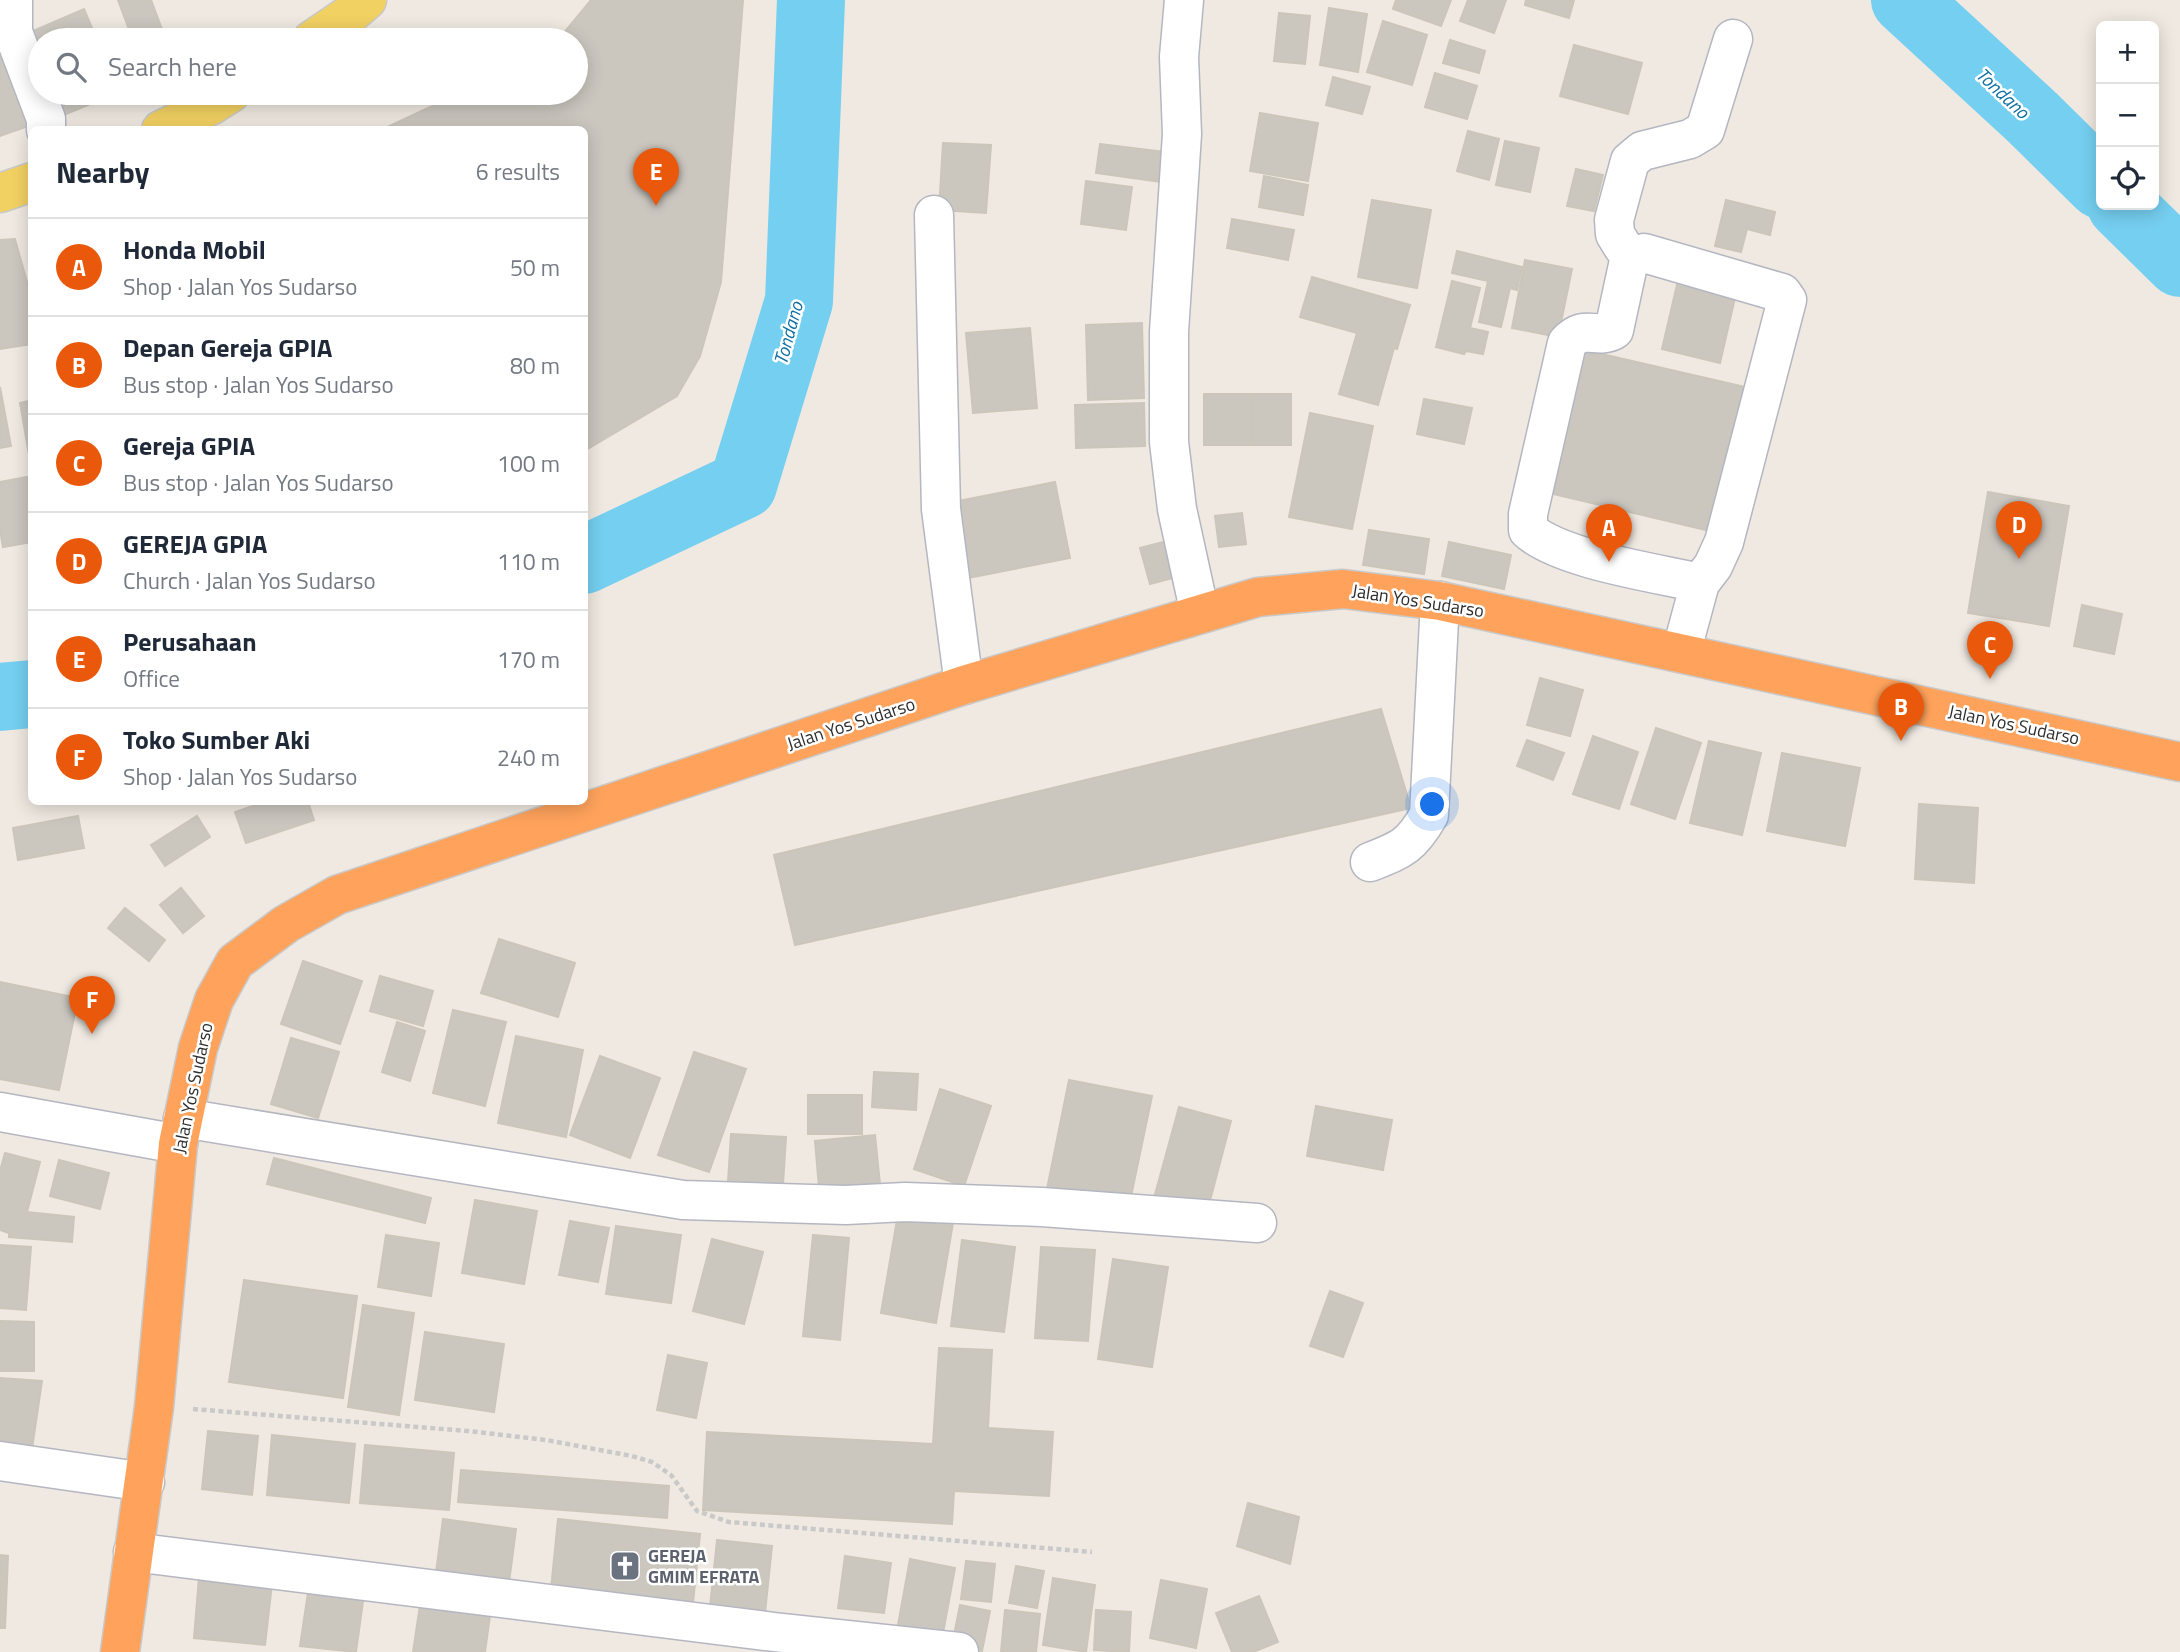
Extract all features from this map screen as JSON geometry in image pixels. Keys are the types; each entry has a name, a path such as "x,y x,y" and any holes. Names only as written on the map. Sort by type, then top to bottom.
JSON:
{"highway":[{"name":"Jalan Yos Sudarso","path":"120,1652 154,1407 181,1131 198,1048 214,1000 235,962 286,924 337,895 964,685 1258,597 1343,589 1440,601 2180,762"}],"main road":[{"path":"327,28 356,4"},
{"path":"169,126 212,105"},
{"path":"0,193 28,183"}],"street":[{"path":"13,0 13,32 28,72"},
{"path":"1184,0 1179,57 1182,134 1169,332 1169,442 1177,509 1200,614"},
{"path":"1633,257 1615,234 1614,220 1630,160 1642,151 1690,139 1705,130 1733,38"},
{"path":"41,105 46,126"},
{"path":"934,215 941,509 964,685"},
{"path":"1681,653 1700,583 1713,566 1724,542 1787,300 1782,293 1644,253 1633,257 1628,265 1614,330 1608,333 1582,331 1567,343 1528,514 1528,530 1539,540 1580,555 1700,583"},
{"path":"1370,862 1395,852 1416,838 1429,815 1440,601"},
{"path":"0,1112 181,1131 683,1200 846,1205 905,1202 1042,1207 1257,1223"},
{"path":"0,1461 145,1482"},
{"path":"134,1552 761,1631 959,1652"}],"path":[{"path":"154,1407 289,1416 546,1440 652,1462 671,1475 697,1511 729,1522 1092,1552"}],"building":[{"path":"118,0 151,0 162,28 128,28"},
{"path":"591,0 743,0 721,282 700,356 677,396 588,449 588,126 390,126 434,105 588,105 588,28 568,28"},
{"path":"1396,0 1451,0 1441,26 1393,9"},
{"path":"1468,0 1506,0 1494,33 1460,21"},
{"path":"1526,0 1574,0 1569,18 1525,5"},
{"path":"1329,8 1367,14 1358,72 1320,65"},
{"path":"84,9 92,28 40,28"},
{"path":"1279,13 1310,16 1305,64 1274,61"},
{"path":"1383,21 1427,35 1412,85 1367,72"},
{"path":"28,33 28,58 19,37"},
{"path":"0,36 28,96 28,105 32,105 40,122 0,136"},
{"path":"1450,40 1485,51 1479,73 1443,63"},
{"path":"1574,45 1642,63 1628,114 1560,96"},
{"path":"1435,73 1477,86 1467,119 1425,107"},
{"path":"1333,77 1370,87 1362,114 1326,105"},
{"path":"48,105 88,105 54,119"},
{"path":"1260,113 1318,123 1308,181 1250,171"},
{"path":"1468,131 1499,139 1489,180 1457,171"},
{"path":"1505,141 1539,148 1530,192 1496,185"},
{"path":"943,143 991,145 986,213 939,210"},
{"path":"1100,144 1166,152 1162,182 1096,173"},
{"path":"1576,169 1603,175 1594,211 1567,206"},
{"path":"1264,176 1308,185 1303,215 1259,207"},
{"path":"1086,181 1132,187 1126,230 1081,224"},
{"path":"1372,200 1431,210 1417,288 1358,277"},
{"path":"1726,200 1775,212 1770,235 1747,229 1741,252 1715,246"},
{"path":"1232,219 1294,230 1288,260 1227,248"},
{"path":"15,239 28,286 28,345 0,349 0,240"},
{"path":"1457,251 1522,267 1517,290 1510,288 1501,327 1479,322 1488,281 1452,273"},
{"path":"1525,260 1572,269 1558,337 1512,328"},
{"path":"1679,276 1737,289 1720,363 1662,349"},
{"path":"1312,277 1410,305 1397,349 1394,348 1378,405 1339,394 1357,333 1300,317"},
{"path":"1452,281 1480,288 1470,328 1488,332 1483,354 1466,351 1464,354 1436,347"},
{"path":"1142,323 1144,398 1088,400 1086,325"},
{"path":"1030,328 1037,408 973,413 966,333"},
{"path":"1580,349 1745,387 1710,531 1545,492"},
{"path":"0,387 11,446 0,448"},
{"path":"1204,394 1251,394 1251,445 1204,445"},
{"path":"1251,394 1291,394 1291,445 1251,445"},
{"path":"1424,399 1472,408 1464,444 1417,434"},
{"path":"28,401 28,449 20,403"},
{"path":"1144,403 1145,446 1076,448 1075,405"},
{"path":"1310,413 1373,426 1352,529 1289,517"},
{"path":"28,477 28,543 3,547 0,530 0,482"},
{"path":"1055,482 1070,558 968,578 953,502"},
{"path":"1988,492 2069,506 2049,626 1968,613"},
{"path":"1242,513 1246,544 1219,547 1215,516"},
{"path":"1369,530 1429,539 1424,574 1363,565"},
{"path":"1171,540 1180,576 1150,584 1140,548"},
{"path":"1449,542 1511,555 1504,589 1442,576"},
{"path":"2082,605 2122,614 2114,654 2074,646"},
{"path":"1540,678 1583,690 1570,736 1527,725"},
{"path":"1381,709 1411,808 795,945 774,855"},
{"path":"1656,728 1701,743 1675,819 1631,804"},
{"path":"1593,736 1638,752 1619,809 1573,794"},
{"path":"1527,740 1564,753 1553,780 1517,766"},
{"path":"1709,741 1761,753 1742,835 1690,823"},
{"path":"1782,753 1860,768 1845,846 1767,831"},
{"path":"1919,804 1978,808 1974,883 1915,879"},
{"path":"255,805 309,805 314,820 246,843 235,812"},
{"path":"78,816 84,848 18,860 13,828"},
{"path":"197,816 210,837 165,866 151,845"},
{"path":"181,888 204,916 183,933 160,905"},
{"path":"125,908 165,940 149,961 108,928"},
{"path":"499,939 575,963 558,1017 481,993"},
{"path":"303,961 362,981 340,1044 281,1024"},
{"path":"380,976 433,991 423,1026 370,1011"},
{"path":"0,982 78,998 59,1090 0,1079"},
{"path":"453,1010 506,1022 485,1106 433,1093"},
{"path":"397,1022 425,1031 410,1081 382,1072"},
{"path":"516,1036 583,1050 566,1137 498,1123"},
{"path":"291,1038 339,1052 318,1118 271,1104"},
{"path":"694,1052 746,1069 709,1172 658,1155"},
{"path":"600,1056 660,1078 630,1158 570,1135"},
{"path":"874,1072 918,1074 916,1110 872,1107"},
{"path":"1069,1080 1152,1096 1129,1206 1047,1189"},
{"path":"940,1089 991,1106 964,1186 914,1169"},
{"path":"808,1095 862,1095 862,1134 808,1134"},
{"path":"1316,1106 1392,1120 1383,1170 1307,1156"},
{"path":"1179,1107 1231,1121 1207,1212 1154,1198"},
{"path":"731,1134 786,1137 782,1200 727,1197"},
{"path":"875,1135 881,1194 820,1200 815,1141"},
{"path":"5,1153 40,1162 27,1212 74,1217 72,1242 9,1237 9,1233 0,1230 0,1171"},
{"path":"274,1158 431,1198 425,1223 267,1184"},
{"path":"59,1160 109,1173 100,1209 50,1196"},
{"path":"475,1200 537,1211 524,1284 462,1273"},
{"path":"898,1214 953,1223 936,1323 881,1313"},
{"path":"570,1221 609,1228 598,1282 559,1275"},
{"path":"616,1226 681,1235 671,1303 606,1294"},
{"path":"386,1235 439,1243 431,1296 378,1287"},
{"path":"813,1235 849,1238 840,1340 803,1336"},
{"path":"712,1239 763,1252 744,1324 693,1311"},
{"path":"962,1240 1015,1247 1004,1332 951,1326"},
{"path":"0,1245 31,1247 26,1310 0,1308"},
{"path":"1041,1247 1095,1250 1088,1341 1035,1338"},
{"path":"1113,1259 1168,1267 1152,1367 1098,1359"},
{"path":"244,1280 357,1296 343,1398 229,1382"},
{"path":"1330,1291 1363,1303 1343,1357 1310,1346"},
{"path":"363,1305 414,1313 399,1415 348,1407"},
{"path":"0,1321 34,1322 34,1371 0,1371"},
{"path":"425,1332 504,1344 494,1412 415,1400"},
{"path":"939,1348 992,1350 988,1428 1053,1432 1049,1496 954,1491 952,1524 703,1510 707,1432 933,1444"},
{"path":"668,1355 707,1363 696,1418 657,1410"},
{"path":"0,1378 42,1381 32,1449 0,1446"},
{"path":"208,1431 258,1436 252,1495 202,1489"},
{"path":"272,1435 355,1444 349,1503 267,1495"},
{"path":"365,1445 454,1453 449,1510 360,1503"},
{"path":"461,1470 669,1486 667,1518 458,1502"},
{"path":"1248,1503 1299,1517 1290,1564 1237,1546"},
{"path":"443,1519 516,1529 508,1590 435,1580"},
{"name":"GEREJA GMIM EFRATA","path":"558,1519 700,1534 692,1613 550,1599"},
{"path":"717,1540 772,1546 765,1613 710,1607"},
{"path":"0,1555 8,1556 5,1628 0,1628"},
{"path":"845,1556 891,1563 884,1613 838,1608"},
{"path":"910,1559 955,1568 943,1633 898,1625"},
{"path":"966,1561 995,1564 991,1602 961,1599"},
{"path":"1016,1566 1044,1571 1037,1608 1009,1603"},
{"path":"199,1577 272,1584 265,1645 194,1638"},
{"path":"1053,1578 1095,1585 1086,1652 1043,1645"},
{"path":"1161,1580 1207,1589 1196,1648 1150,1638"},
{"path":"309,1586 364,1594 356,1652 300,1646"},
{"path":"1259,1596 1278,1642 1253,1652 1232,1652 1216,1613"},
{"path":"420,1605 490,1616 485,1652 413,1652"},
{"path":"960,1605 990,1611 982,1651 952,1645"},
{"path":"1005,1610 1040,1614 1036,1652 1001,1652"},
{"path":"1096,1610 1131,1612 1129,1652 1094,1650"}],"waterway":[{"name":"Tondano","path":"588,558 743,485 799,301 811,0"},
{"name":"Tondano","path":"1905,0 2096,180"},
{"name":"Tondano","path":"2126,210 2180,263"},
{"name":"Tondano","path":"0,697 28,694"}],"place":[{"name":"Perusahaan","path":"656,206"},
{"name":"GEREJA GPIA","path":"2019,559"},
{"name":"Honda Mobil","path":"1609,562"},
{"name":"Gereja GPIA","path":"1990,679"},
{"name":"Depan Gereja GPIA","path":"1901,741"},
{"name":"Toko Sumber Aki","path":"92,1034"},
{"name":"GEREJA GMIM EFRATA","path":"625,1566"}]}
